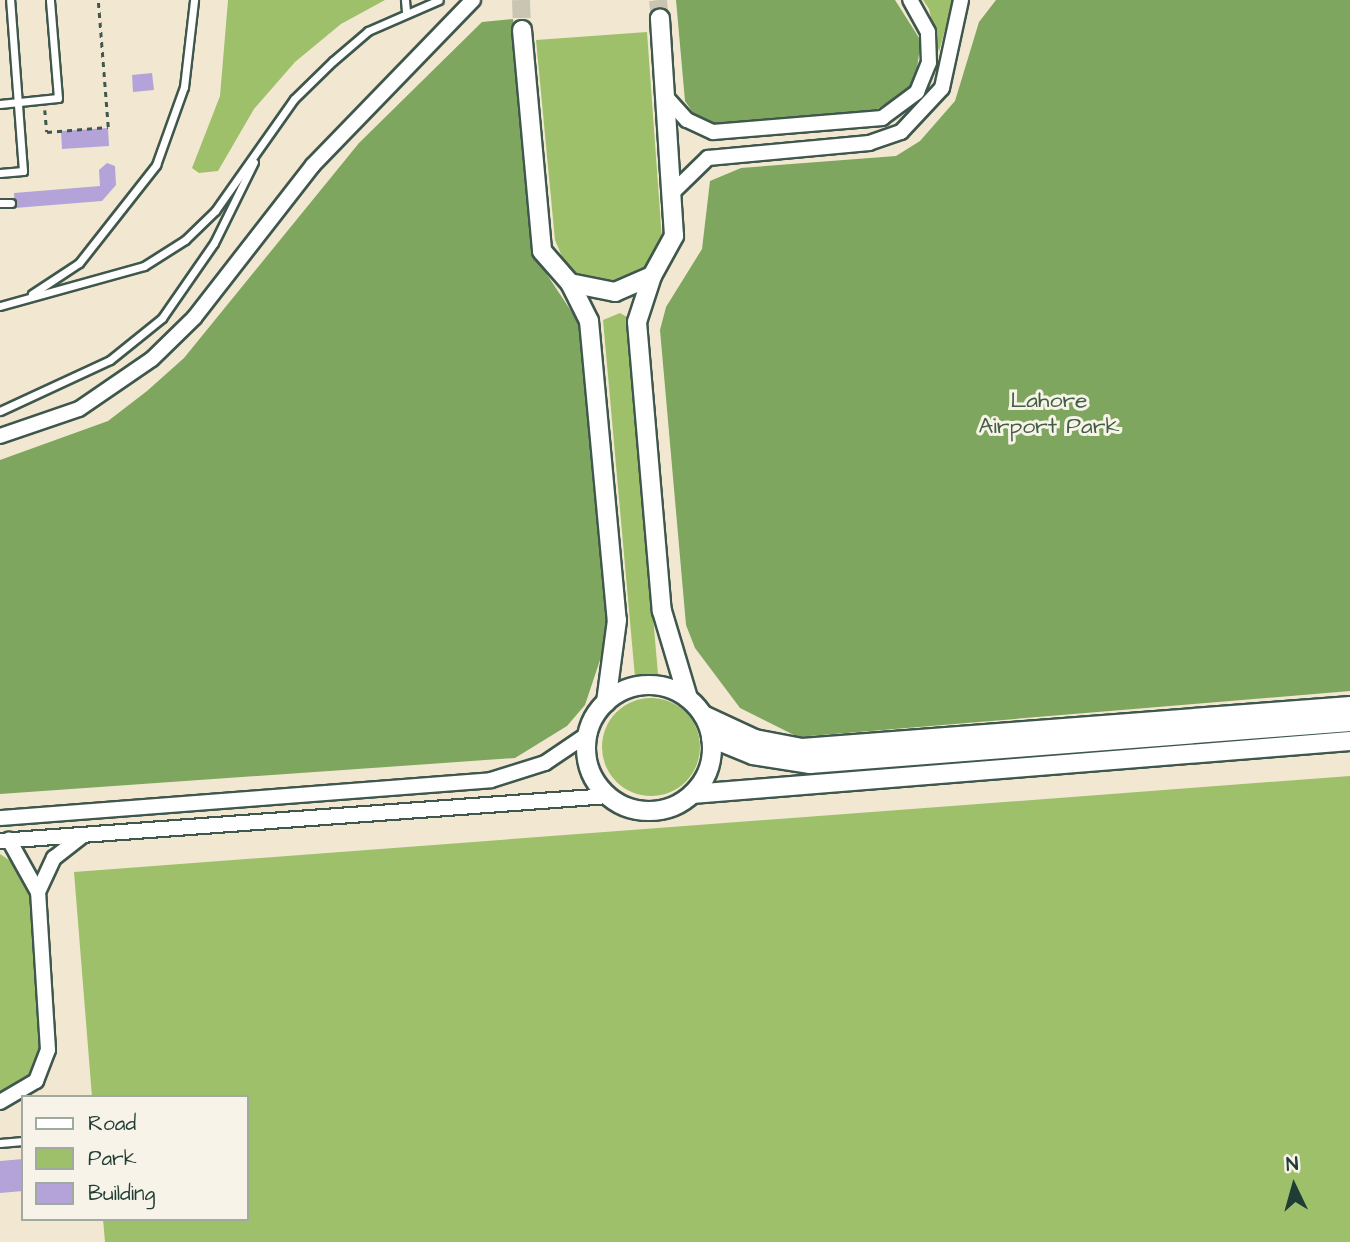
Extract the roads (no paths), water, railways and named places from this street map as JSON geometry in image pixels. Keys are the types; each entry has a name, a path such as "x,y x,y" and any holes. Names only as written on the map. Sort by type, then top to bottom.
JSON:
{"street":[{"path":"0,436 79,409 152,359 194,318 313,165 473,0"},
{"path":"666,97 687,120 713,132 882,118 917,92 929,63 928,32 910,0"},
{"path":"673,192 708,158 869,143 901,132 942,88 961,0"},
{"path":"660,18 674,236 652,275 637,322 662,611 688,698 703,715 712,738 709,768 692,794"},
{"path":"0,818 491,780 545,763 587,734 606,702 616,652 614,593 589,321 570,283 550,266 539,243 522,30"},
{"path":"570,283 615,292 652,275"},
{"path":"606,702 621,691 655,685 688,698"},
{"path":"703,715 755,739 802,748 1350,706"},
{"path":"712,738 752,755 810,764 1350,722"},
{"path":"587,734 588,763 608,796"},
{"path":"0,1102 36,1082 48,1050 38,892 5,840 608,796 650,811 692,794 1350,741"},
{"path":"0,812 40,815"},
{"path":"38,892 54,858 85,833"}],"lane":[{"path":"0,173 23,171 10,0"},
{"path":"0,104 58,98 50,0"},
{"path":"22,299 79,263 156,165 184,87 194,0"},
{"path":"405,0 406,11"},
{"path":"0,306 144,266 215,211 294,99 333,61 406,11 439,0"},
{"path":"0,411 110,360 162,318 214,243 260,149"},
{"path":"0,203 10,203"},
{"path":"0,1143 21,1141"}],"tunnel":[{"path":"521,0 522,30"},
{"path":"658,0 660,18"}],"park label":[{"name":"Lahore Airport Park","path":"1049,413"}]}
